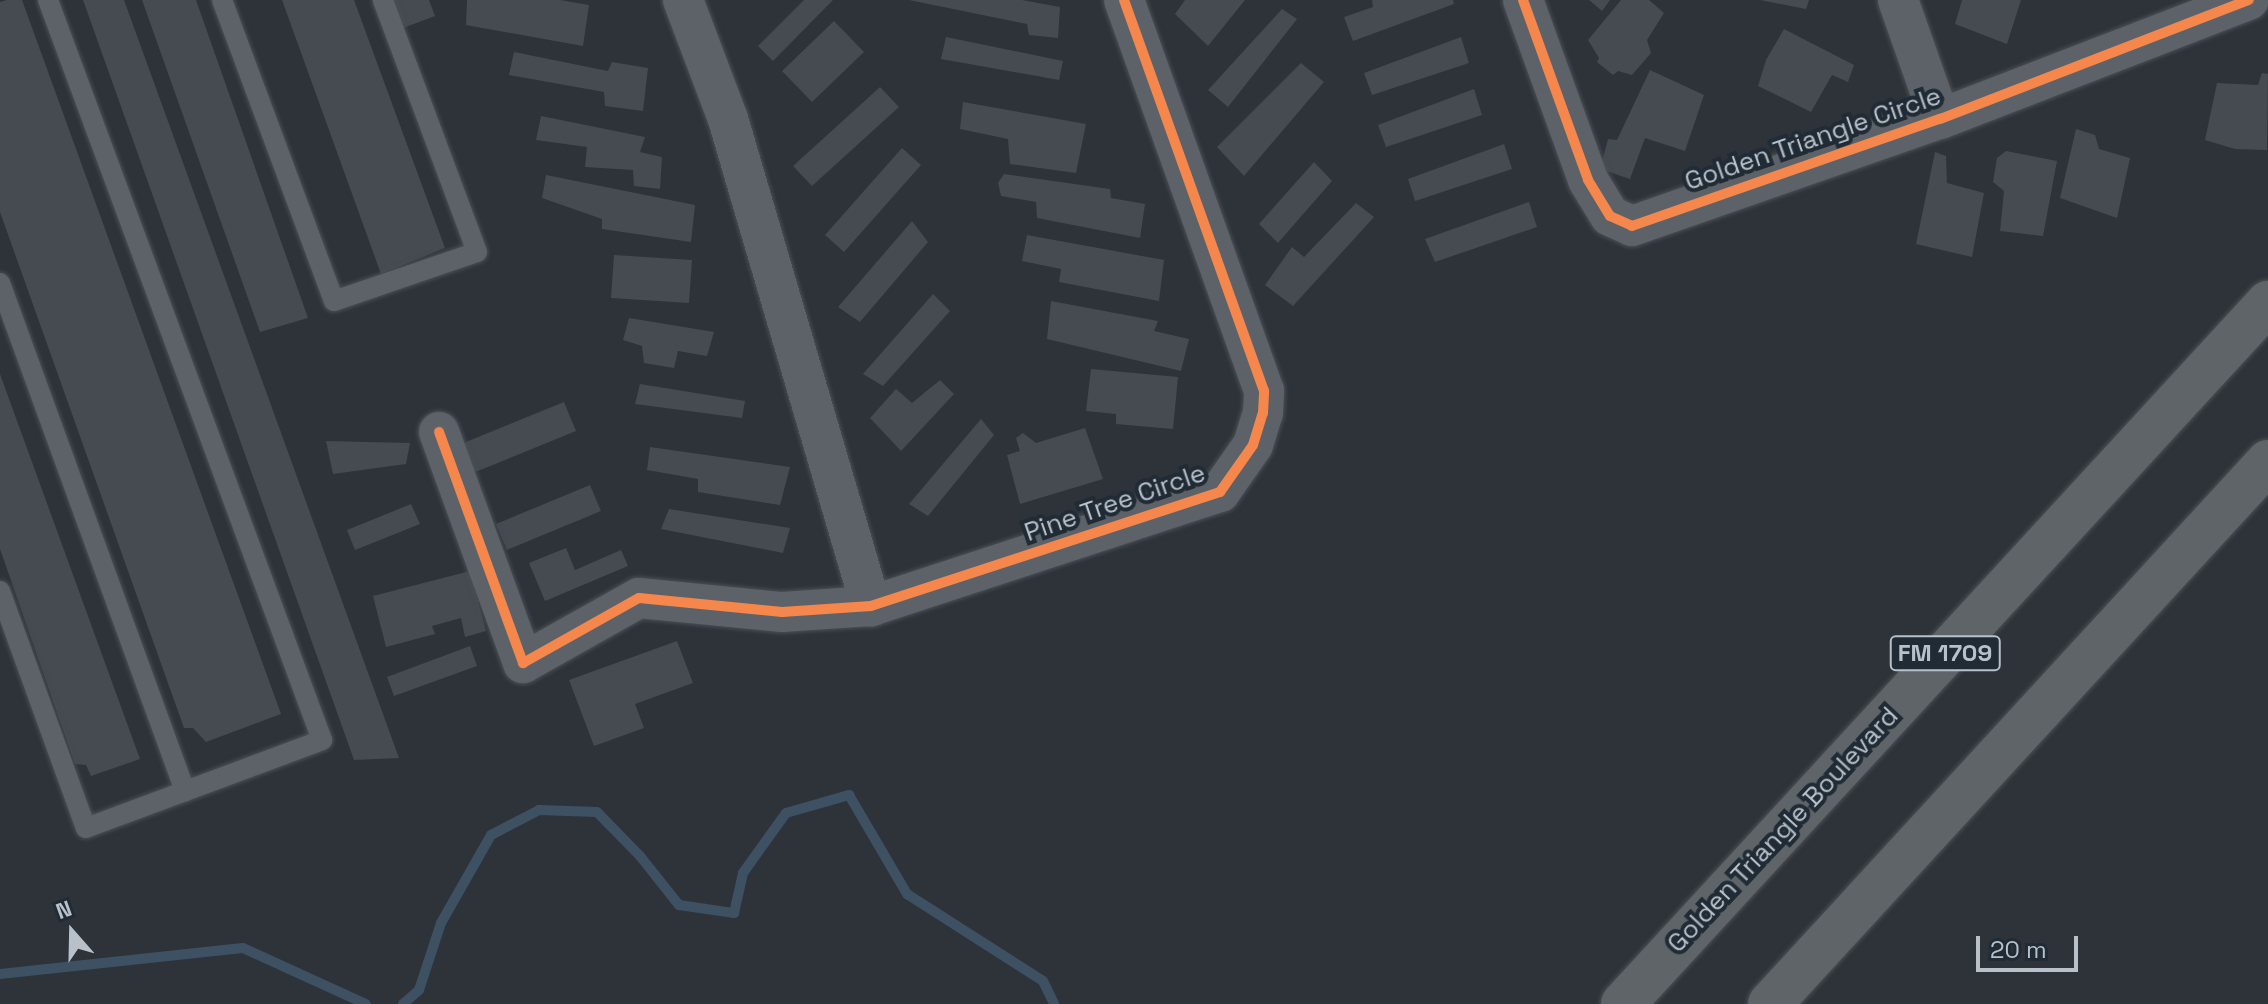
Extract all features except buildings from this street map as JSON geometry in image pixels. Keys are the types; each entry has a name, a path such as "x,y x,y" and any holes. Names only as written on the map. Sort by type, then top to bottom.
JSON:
{"main road":[{"name":"Golden Triangle Boulevard","path":"1623,1004 2268,303"},
{"path":"1770,1004 2268,462"}],"street":[{"path":"683,0 728,119 871,606"},
{"name":"Pine Tree Circle","path":"439,432 523,663 639,598 782,612 871,606 1220,492 1253,445 1263,413 1264,391 1124,0"},
{"name":"Golden Triangle Circle","path":"1523,0 1588,180 1610,216 1632,226 1940,119 2249,0"},
{"path":"1898,0 1940,119"}],"lane":[{"path":"0,591 86,828 322,740 48,0"},
{"path":"222,0 334,301 477,252 383,0"},
{"path":"0,283 185,791"}],"waterway":[{"path":"403,1004 419,990 441,923 491,835 539,810 597,812 640,856 679,905 734,913 743,873 786,813 849,795 907,894 1043,981 1054,1004"},
{"path":"0,974 243,948 366,1004"}],"cycle path":[{"path":"439,432 523,663 639,598 782,612 871,606 1220,492 1253,445 1263,413 1264,391 1124,0"},
{"path":"1523,0 1588,180 1610,216 1632,226 1940,119 2249,0"}]}
